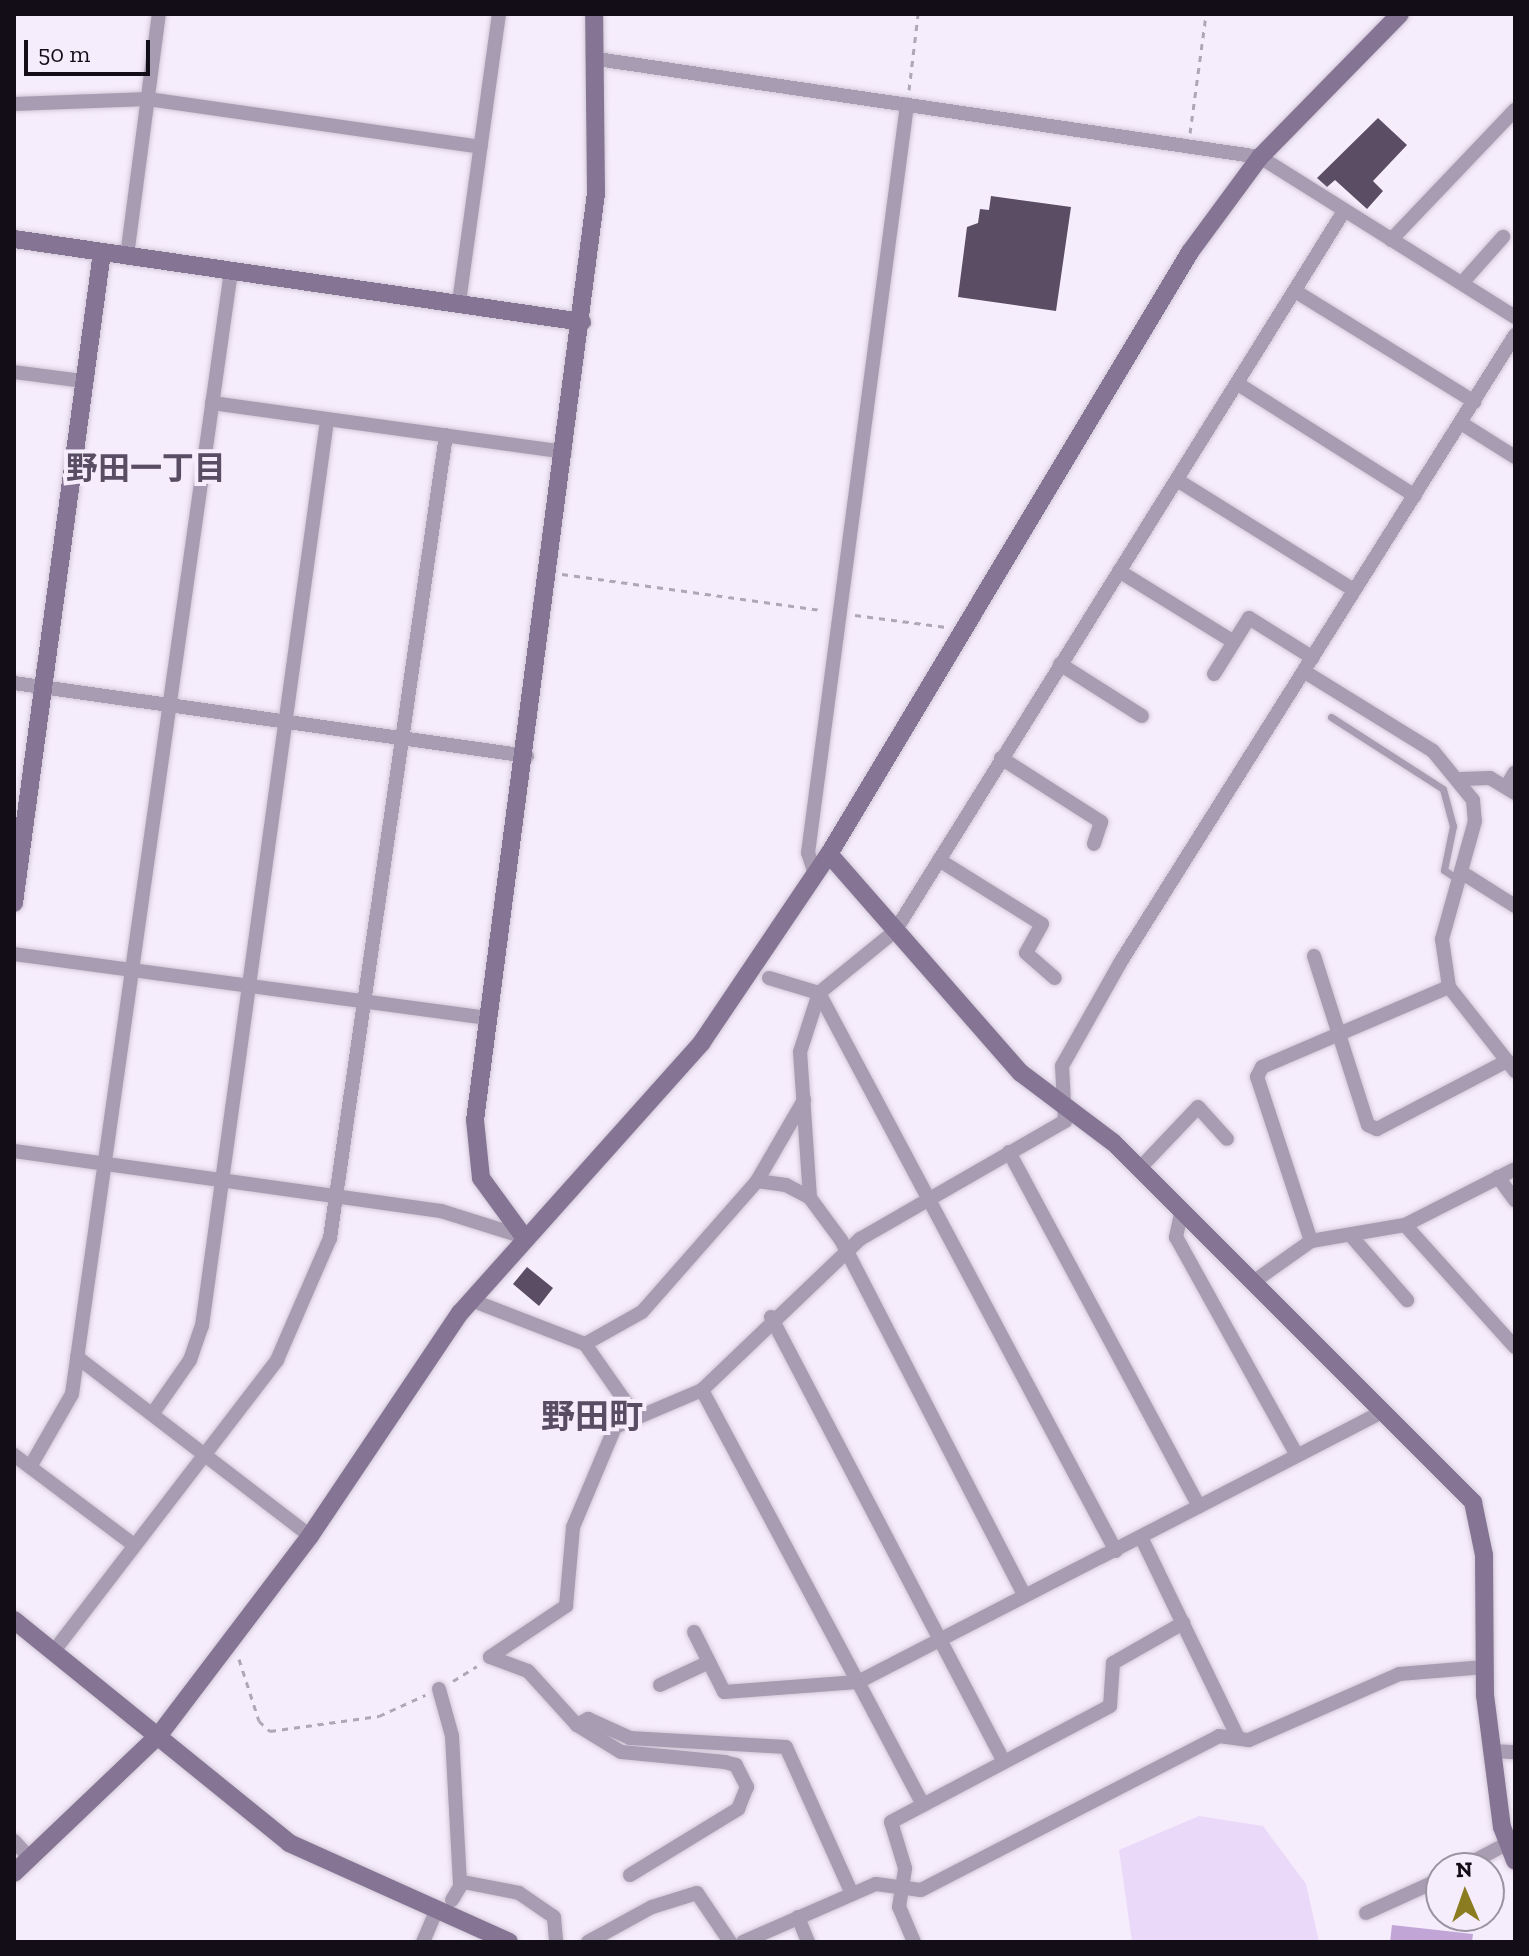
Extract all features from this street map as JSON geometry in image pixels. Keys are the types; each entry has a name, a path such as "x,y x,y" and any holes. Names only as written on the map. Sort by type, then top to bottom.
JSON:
{"street":[{"path":"127,256 159,14"},
{"path":"459,302 499,14"},
{"path":"524,1237 494,1204 476,1154 490,1018 527,756 596,193 597,59 594,14"},
{"path":"14,1873 159,1735 310,1536 471,1300 524,1237 702,1042 829,854 1190,252 1260,157 1400,14"},
{"path":"597,59 1260,157 1515,317"},
{"path":"14,104 148,99 481,147"},
{"path":"815,874 808,853 907,105"},
{"path":"1391,240 1515,110"},
{"path":"1023,1593 846,1251 810,1198 800,1052 819,993 895,931 1344,211"},
{"path":"1462,283 1503,237"},
{"path":"14,239 582,322"},
{"path":"14,903 45,688 82,381 102,252"},
{"path":"30,1467 72,1394 231,271"},
{"path":"1295,291 1475,402"},
{"path":"490,1657 566,1606 573,1527 594,1468 615,1427 634,1414 702,1390 771,1317 846,1251 927,1200 1065,1121 1067,1106 1062,1066 1354,590 1515,335"},
{"path":"14,372 82,381"},
{"path":"1238,384 1415,496"},
{"path":"212,403 565,452"},
{"path":"153,1413 190,1360 202,1326 327,421"},
{"path":"1461,423 1515,457"},
{"path":"54,1651 131,1543 204,1453 294,1330 338,1198 363,1002 446,435"},
{"path":"1177,480 1354,590"},
{"path":"1119,571 1234,642"},
{"path":"1214,674 1249,618 1313,658"},
{"path":"1060,664 1142,716"},
{"path":"1305,672 1433,751 1461,779 1475,821 1442,939 1449,987 1511,1066 1377,1129 1368,1125 1314,956"},
{"path":"14,683 527,756"},
{"path":"1001,758 1101,822 1094,844"},
{"path":"1461,779 1490,778 1510,790 1515,772"},
{"path":"829,854 1021,1073 1067,1106 1140,1168 1256,1280 1473,1502 1484,1555 1485,1667 1493,1751 1508,1843 1515,1861"},
{"path":"939,860 1042,924 1026,953 1055,978"},
{"path":"1460,876 1515,906"},
{"path":"14,954 490,1018"},
{"path":"769,978 819,993 1116,1551"},
{"path":"1311,1241 1257,1077 1262,1067 1340,1039 1449,987"},
{"path":"585,1344 642,1312 757,1181 804,1100"},
{"path":"1140,1168 1198,1107 1227,1139"},
{"path":"14,1151 441,1211 524,1237"},
{"path":"1009,1152 1199,1506"},
{"path":"1256,1280 1311,1241 1352,1237 1405,1225 1515,1169"},
{"path":"1498,1177 1515,1200"},
{"path":"757,1181 769,1179 810,1198"},
{"path":"1182,1209 1176,1237 1297,1455"},
{"path":"1405,1225 1515,1347"},
{"path":"1352,1237 1407,1300"},
{"path":"471,1300 585,1344 634,1414"},
{"path":"771,1317 1004,1762"},
{"path":"77,1357 310,1536"},
{"path":"702,1390 923,1805"},
{"path":"694,1632 724,1692 858,1682 1023,1593 1034,1596 1199,1506 1384,1411"},
{"path":"14,1455 131,1543"},
{"path":"1141,1537 1237,1736"},
{"path":"14,1620 289,1843 444,1906 509,1942"},
{"path":"914,1942 899,1907 905,1868 891,1822 1110,1706 1113,1663 1183,1623"},
{"path":"490,1657 528,1671 577,1725 636,1758 673,1754 725,1762 743,1775 745,1798 738,1809 630,1875"},
{"path":"660,1685 709,1662"},
{"path":"743,1942 876,1884 921,1890 1219,1736 1249,1740 1399,1674 1485,1667"},
{"path":"423,1942 460,1884 452,1736 439,1689"},
{"path":"577,1725 588,1719 630,1738 786,1747 852,1894"},
{"path":"1493,1751 1515,1752"},
{"path":"14,1841 31,1859"},
{"path":"1491,1852 1508,1843"},
{"path":"460,1884 519,1893 554,1917 556,1942"},
{"path":"1366,1913 1425,1886"},
{"path":"588,1942 697,1893 730,1942"},
{"path":"798,1917 808,1942"}],"lane":[{"path":"1331,717 1443,789 1453,826 1444,870 1460,876"}],"path":[{"path":"907,105 918,14"},
{"path":"1188,145 1206,14"},
{"path":"550,572 964,630"},
{"path":"233,1641 259,1721 270,1731 379,1716 439,1689 490,1657"}],"shaded area":[{"path":"1199,1816 1263,1826 1306,1884 1319,1942 1132,1942 1119,1850"},
{"path":"1392,1925 1425,1929 1425,1932 1473,1934 1472,1942 1390,1942"}],"building":[{"path":"1378,118 1407,145 1373,181 1383,191 1367,209 1335,180 1327,187 1317,178"},
{"path":"991,196 1071,207 1056,311 958,297 967,227 978,223 980,209 989,210"},
{"path":"527,1267 553,1288 539,1306 513,1284"}],"district":[{"name":"野田一丁目","path":"146,468"},
{"name":"野田町","path":"592,1417"}]}
